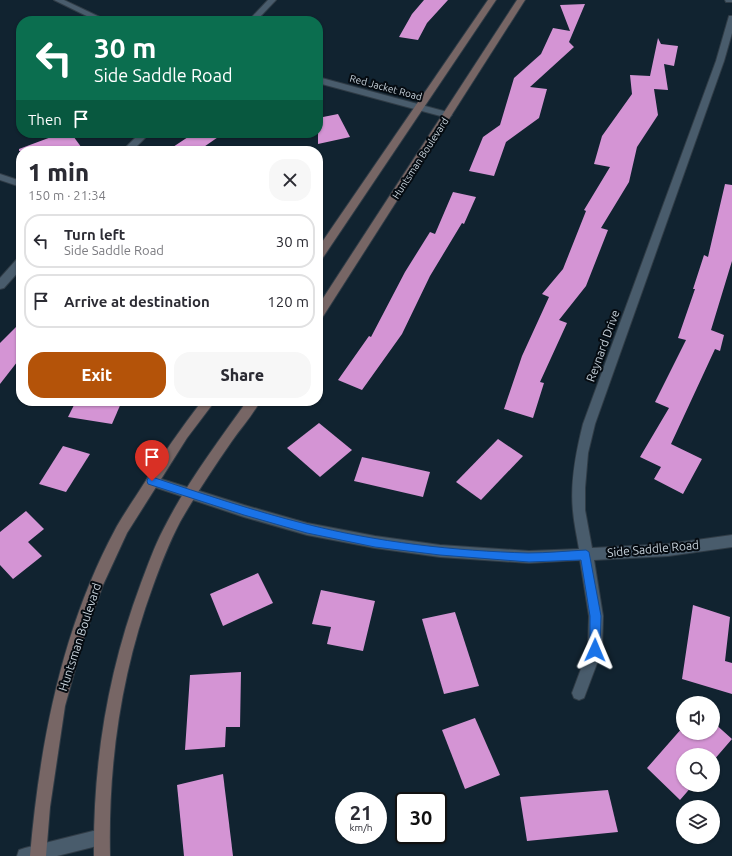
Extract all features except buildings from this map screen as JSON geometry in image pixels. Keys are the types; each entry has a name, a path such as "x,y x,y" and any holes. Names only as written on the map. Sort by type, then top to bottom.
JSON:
{"street":[{"path":"58,0 93,16"},
{"path":"257,16 272,0"},
{"path":"323,249 492,0"},
{"name":"Huntsman Boulevard","path":"323,308 360,253 521,0"},
{"name":"Reynard Drive","path":"579,693 595,650 596,616 579,510 582,453 588,431 720,61 732,18"},
{"name":"Red Jacket Road","path":"323,81 448,115"},
{"path":"132,146 139,138"},
{"path":"0,177 16,182"},
{"path":"0,285 16,267"},
{"name":"Huntsman Boulevard","path":"34,855 58,706 76,641 96,584 119,536 152,481 183,434 205,406"},
{"path":"102,856 101,837 104,766 117,691 133,627 145,589 167,536 191,494 219,449 250,406"},
{"name":"Side Saddle Road","path":"152,481 307,529 375,542 440,551 529,557 668,550 732,541"},
{"path":"34,855 101,837"}],"route":[{"path":"152,481 244,511 307,529 375,542 440,551 529,557 586,555 596,616 595,650"}]}
